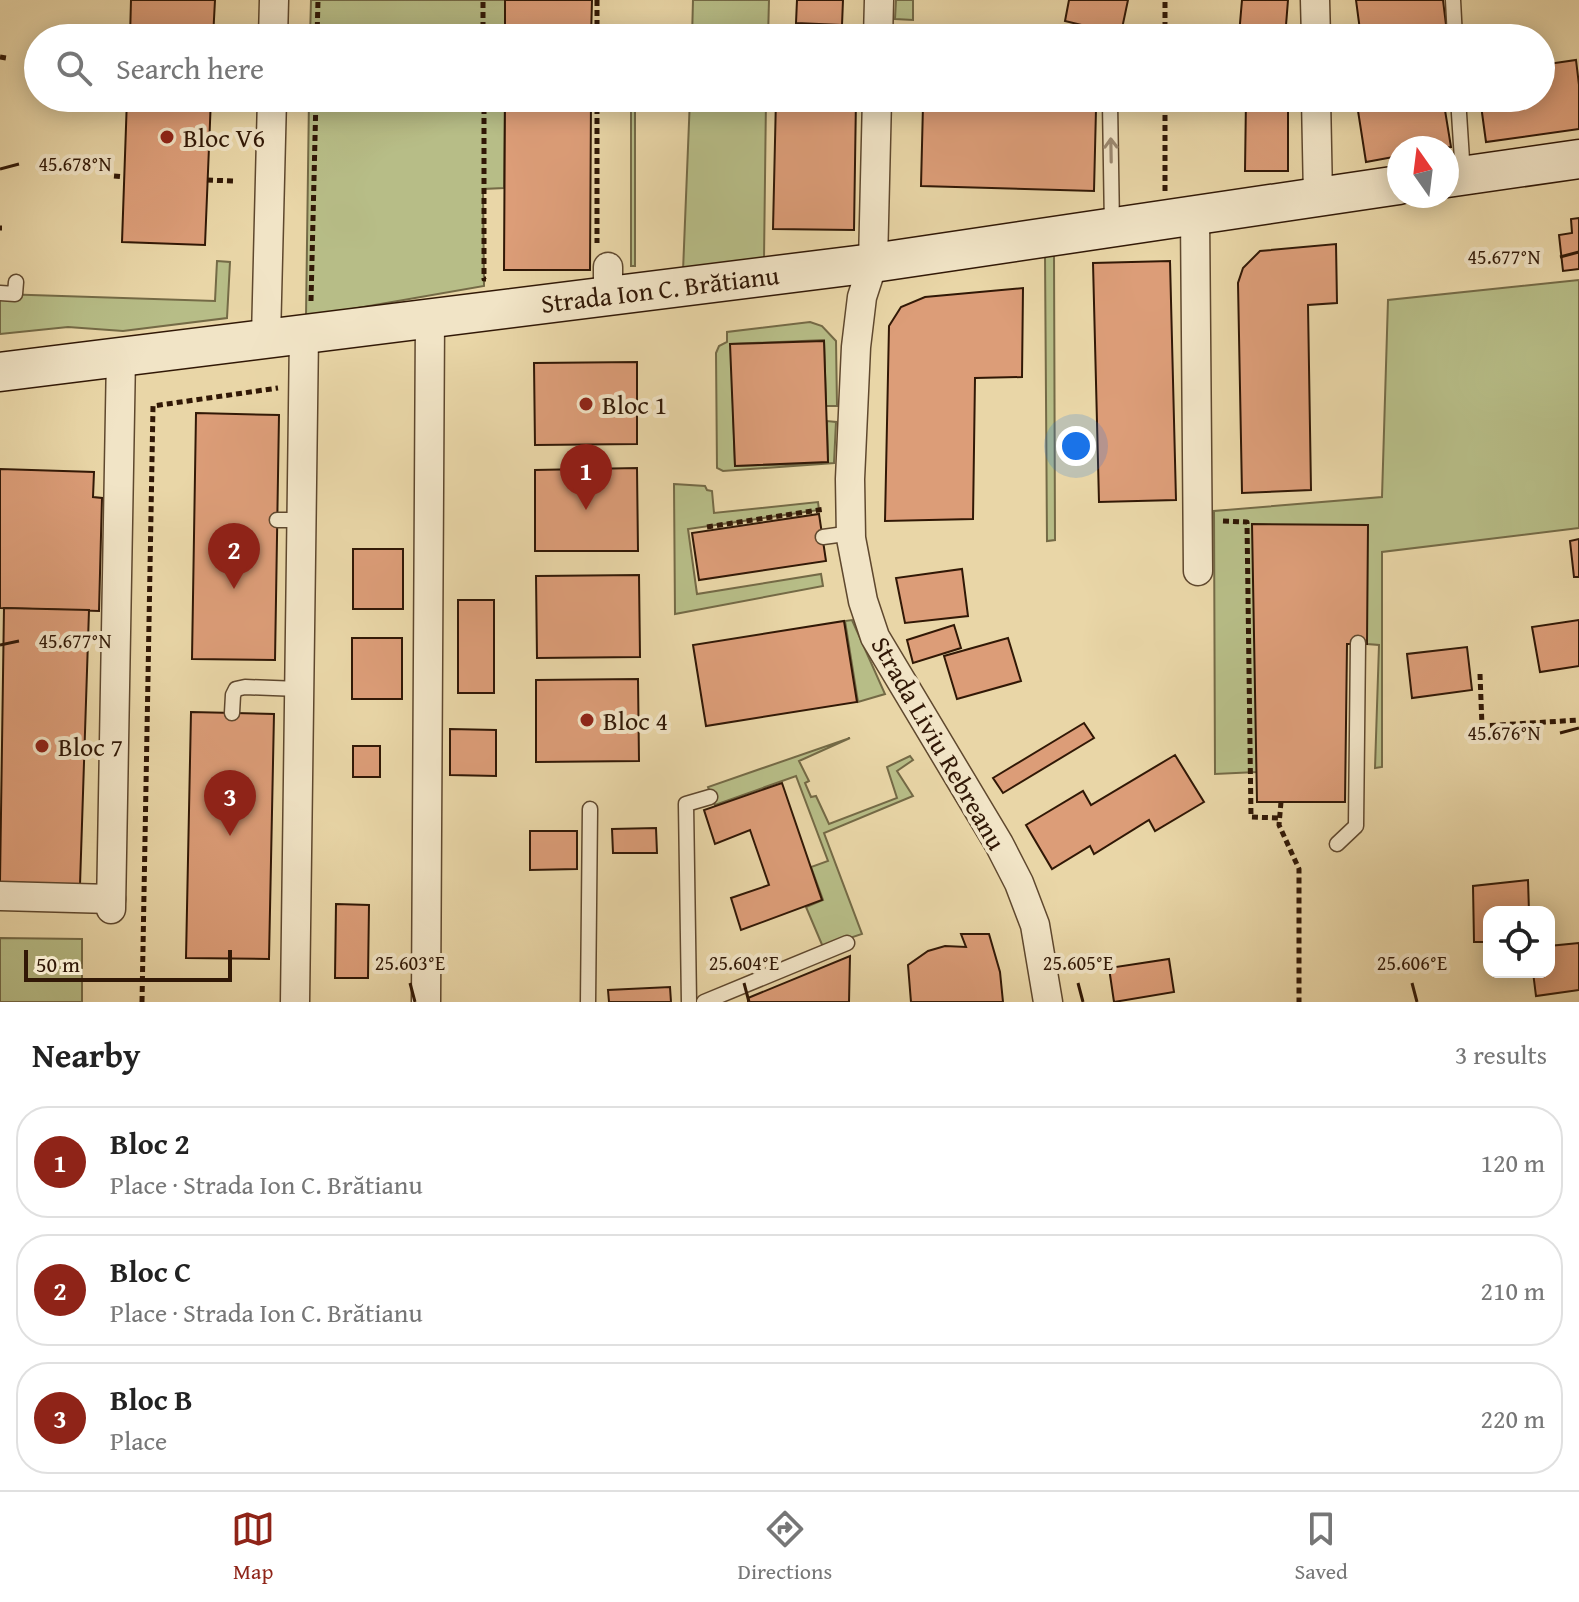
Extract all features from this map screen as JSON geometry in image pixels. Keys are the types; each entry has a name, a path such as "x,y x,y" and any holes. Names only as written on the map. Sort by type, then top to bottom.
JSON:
{"street":[{"path":"273,24 274,0"},
{"path":"878,24 879,0"},
{"path":"1315,0 1316,24"},
{"path":"266,338 272,112"},
{"name":"Strada Liviu Rebreanu","path":"877,112 873,263 862,297 841,480 863,601 875,637 999,844 1019,883 1035,925 1048,1002"},
{"path":"1316,112 1318,197"},
{"path":"1459,176 1579,159"},
{"name":"Strada Ion C. Brătianu","path":"0,372 430,318 604,272 655,278 873,263 1387,187"},
{"path":"1180,217 1198,520 1198,571"},
{"path":"426,1002 430,318"},
{"path":"295,1002 299,689 289,520 307,333"},
{"path":"0,896 111,904 121,356"}],"lane":[{"path":"1453,0 1454,24"},
{"path":"1110,112 1112,228"},
{"path":"1457,112 1457,136"},
{"path":"0,293 15,294 16,282"},
{"path":"823,537 852,533"},
{"path":"1337,844 1356,826 1358,643"},
{"path":"232,713 236,689 299,689"},
{"path":"689,1002 686,804 710,797"},
{"path":"588,1002 590,809"},
{"path":"704,1002 847,943"}],"path":[{"path":"317,24 318,0"},
{"path":"483,0 483,24"},
{"path":"597,0 597,24"},
{"path":"1165,0 1165,24"},
{"path":"307,333 315,112"},
{"path":"484,112 484,279 494,279"},
{"path":"596,112 594,168 604,272"},
{"path":"1167,112 1180,217"},
{"path":"114,176 124,177"},
{"path":"207,180 233,181"},
{"path":"142,1002 153,406 287,386"},
{"path":"707,527 833,508"},
{"path":"1198,520 1247,522 1251,817 1279,818"},
{"path":"1480,674 1482,726 1579,720"},
{"path":"1281,802 1279,825 1299,869 1299,1002"}],"green space":[{"path":"311,0 505,0 505,24 310,24"},
{"path":"693,0 769,0 768,24 692,24"},
{"path":"896,0 913,0 913,20 895,19"},
{"path":"309,112 505,112 504,188 483,189 484,286 306,317"},
{"path":"631,112 635,112 635,266 631,266"},
{"path":"689,112 766,112 764,259 683,271"},
{"path":"1054,254 1055,540 1047,541 1045,255"},
{"path":"217,261 230,262 227,318 123,331 68,327 0,334 0,294 215,301"},
{"path":"1579,280 1579,528 1382,552 1382,767 1375,768 1379,645 1367,644 1367,525 1257,772 1215,774 1214,511 1382,497 1388,300"},
{"path":"810,322 822,326 836,341 837,406 826,406 824,340 731,344 735,466 828,463 827,421 836,422 834,463 723,471 717,468 716,353 719,346 727,342 727,332"},
{"path":"674,484 705,486 712,491 714,513 818,502 819,510 688,529 697,594 821,574 823,586 675,614"},
{"path":"852,620 885,694 858,702 845,621"},
{"path":"850,738 799,761 809,781 805,783 811,797 816,796 829,824 897,798 887,767 910,756 913,760 897,771 913,796 824,833 862,934 823,947 806,907 823,900 811,867 828,861 796,776 715,805 708,787"},
{"path":"0,938 82,939 82,1002 0,1002"}],"building":[{"path":"131,0 215,0 214,24 130,24"},
{"path":"505,0 592,0 591,24 505,24"},
{"path":"797,0 843,0 842,24 796,23"},
{"path":"1069,0 1128,0 1123,24 1065,21"},
{"path":"1242,0 1288,0 1286,24 1240,24"},
{"path":"1356,0 1443,0 1446,24 1359,24"},
{"path":"1576,60 1579,129 1486,142 1482,112 1555,112 1555,63"},
{"name":"Bloc V6","path":"127,112 210,112 205,245 122,242"},
{"path":"505,112 591,112 590,270 504,270"},
{"path":"776,112 856,112 854,230 773,229"},
{"path":"923,112 1096,112 1094,191 921,186"},
{"path":"1246,112 1288,112 1288,171 1245,171"},
{"path":"1358,112 1445,112 1449,136 1387,136 1387,158 1366,162"},
{"path":"1579,218 1579,269 1563,271 1559,235 1572,233 1571,219"},
{"path":"1336,244 1337,303 1308,305 1311,490 1242,493 1238,283 1243,268 1260,251"},
{"path":"1170,261 1176,500 1099,502 1093,263"},
{"path":"1023,288 1022,377 975,378 973,519 885,521 889,326 901,307 925,297"},
{"path":"824,341 828,462 735,466 730,344"},
{"name":"Bloc 1","path":"637,362 637,444 535,445 534,363"},
{"path":"196,413 279,415 275,660 192,659"},
{"path":"637,468 638,551 535,551 535,470"},
{"path":"0,469 94,472 93,497 102,498 99,611 0,608"},
{"path":"819,514 826,561 699,580 692,533"},
{"path":"1252,524 1368,525 1367,644 1347,644 1345,802 1257,802"},
{"path":"1579,539 1579,577 1574,577 1570,541"},
{"path":"353,549 403,549 403,609 353,609"},
{"path":"962,569 968,616 905,623 896,578"},
{"path":"639,575 640,657 537,658 536,576"},
{"path":"458,600 494,600 494,693 458,693"},
{"name":"Bloc 7","path":"4,608 89,610 80,885 0,882"},
{"path":"1579,620 1579,666 1540,672 1532,627"},
{"path":"844,621 857,702 706,726 693,645"},
{"path":"954,625 961,648 913,663 907,640"},
{"path":"352,638 402,638 402,699 352,699"},
{"path":"1008,638 1021,681 957,699 944,656"},
{"path":"1467,647 1472,690 1412,698 1407,654"},
{"name":"Bloc 4","path":"638,679 639,761 536,762 536,680"},
{"path":"191,712 274,714 269,959 186,958"},
{"path":"1084,723 1094,738 1003,793 993,778"},
{"path":"450,729 496,730 496,776 450,775"},
{"path":"353,746 380,746 380,777 353,777"},
{"path":"1175,755 1204,802 1155,831 1149,820 1094,854 1090,846 1052,869 1026,825 1083,791 1091,805"},
{"path":"782,783 822,900 741,930 731,898 769,885 750,830 715,844 704,810"},
{"path":"656,828 657,853 613,853 612,829"},
{"path":"530,831 577,831 577,869 530,870"},
{"path":"1528,880 1529,906 1483,906 1483,942 1474,942 1473,886"},
{"path":"336,904 369,905 368,978 335,978"},
{"path":"961,934 989,934 1000,972 1003,1002 911,1002 908,965 928,951 945,946 966,947"},
{"path":"1579,943 1579,990 1536,996 1534,978 1555,978 1555,945"},
{"path":"850,956 849,1002 748,1002 748,998"},
{"path":"1169,959 1174,992 1114,1002 1109,968"},
{"path":"670,987 671,1002 609,1002 608,990"}],"place":[{"name":"Bloc V6","path":"167,137"},
{"name":"Bloc 1","path":"586,404"},
{"name":"Bloc 2","path":"586,510"},
{"name":"Bloc C","path":"234,589"},
{"name":"Bloc 4","path":"587,720"},
{"name":"Bloc 7","path":"42,746"},
{"name":"Bloc B","path":"230,836"}]}
